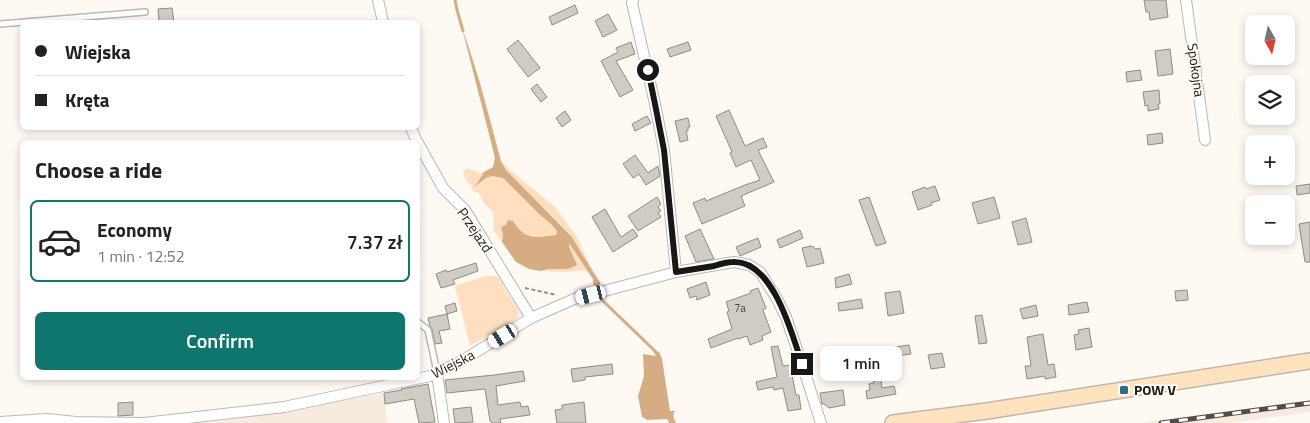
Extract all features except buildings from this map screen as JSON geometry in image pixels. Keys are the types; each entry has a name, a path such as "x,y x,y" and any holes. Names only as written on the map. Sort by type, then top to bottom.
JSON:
{"main road":[{"path":"893,423 987,411 1310,361"}],"street":[{"path":"378,0 383,20"},
{"path":"633,0 632,3 664,150 676,272"},
{"name":"Spokojna","path":"1186,0 1205,140"},
{"name":"Przejazd","path":"420,148 442,188 464,210 531,318"},
{"name":"Wiejska","path":"420,378 430,376 460,362 531,318 574,299 676,272 734,262 749,265 760,272 777,299 786,317 821,423"},
{"path":"437,373 444,423"},
{"name":"Wiejska","path":"0,422 47,420 144,423 284,407 411,380"}],"lane":[{"path":"48,20 145,12"},
{"path":"0,24 20,22"},
{"path":"420,324 428,330 437,373"}],"path":[{"path":"507,278 526,288 574,299"}],"shaded area":[{"path":"462,28 480,83 501,161 506,170 572,237 600,282 600,287 593,284 593,279 569,243 577,265 568,269 541,271 529,269 516,262 502,242 501,227 506,225 508,220 513,221 526,235 542,237 556,235 557,231 503,178 492,176 473,187 484,172 493,167 495,158"},
{"path":"501,161 555,207 577,237 591,268 568,232 506,170"},
{"path":"467,168 480,173 484,172 475,185 492,176 503,178 550,223 557,231 556,235 537,237 527,235 513,221 501,227 502,242 494,231 493,212 484,203 479,193 473,191 471,185 466,181 463,172"},
{"path":"569,242 589,273 583,270 567,272 541,271 568,269"},
{"path":"486,276 497,276 519,312 517,319 470,346 455,286"},
{"path":"652,349 659,352 662,359 670,411 675,411 673,416 676,423 669,423 667,419 647,420 642,417 638,396 644,376 643,354 656,356"},
{"path":"384,393 387,423 210,423 292,410"},
{"path":"1310,400 1310,412 1230,423 1140,423"}],"waterway":[{"path":"455,0 463,31"},
{"path":"603,301 655,351"}],"railway":[{"path":"1161,423 1310,403"}],"place":[{"name":"POW V","path":"1124,390"}],"route":[{"path":"648,70 664,150 676,272 734,262 749,265 760,272 786,317 802,364"}]}
